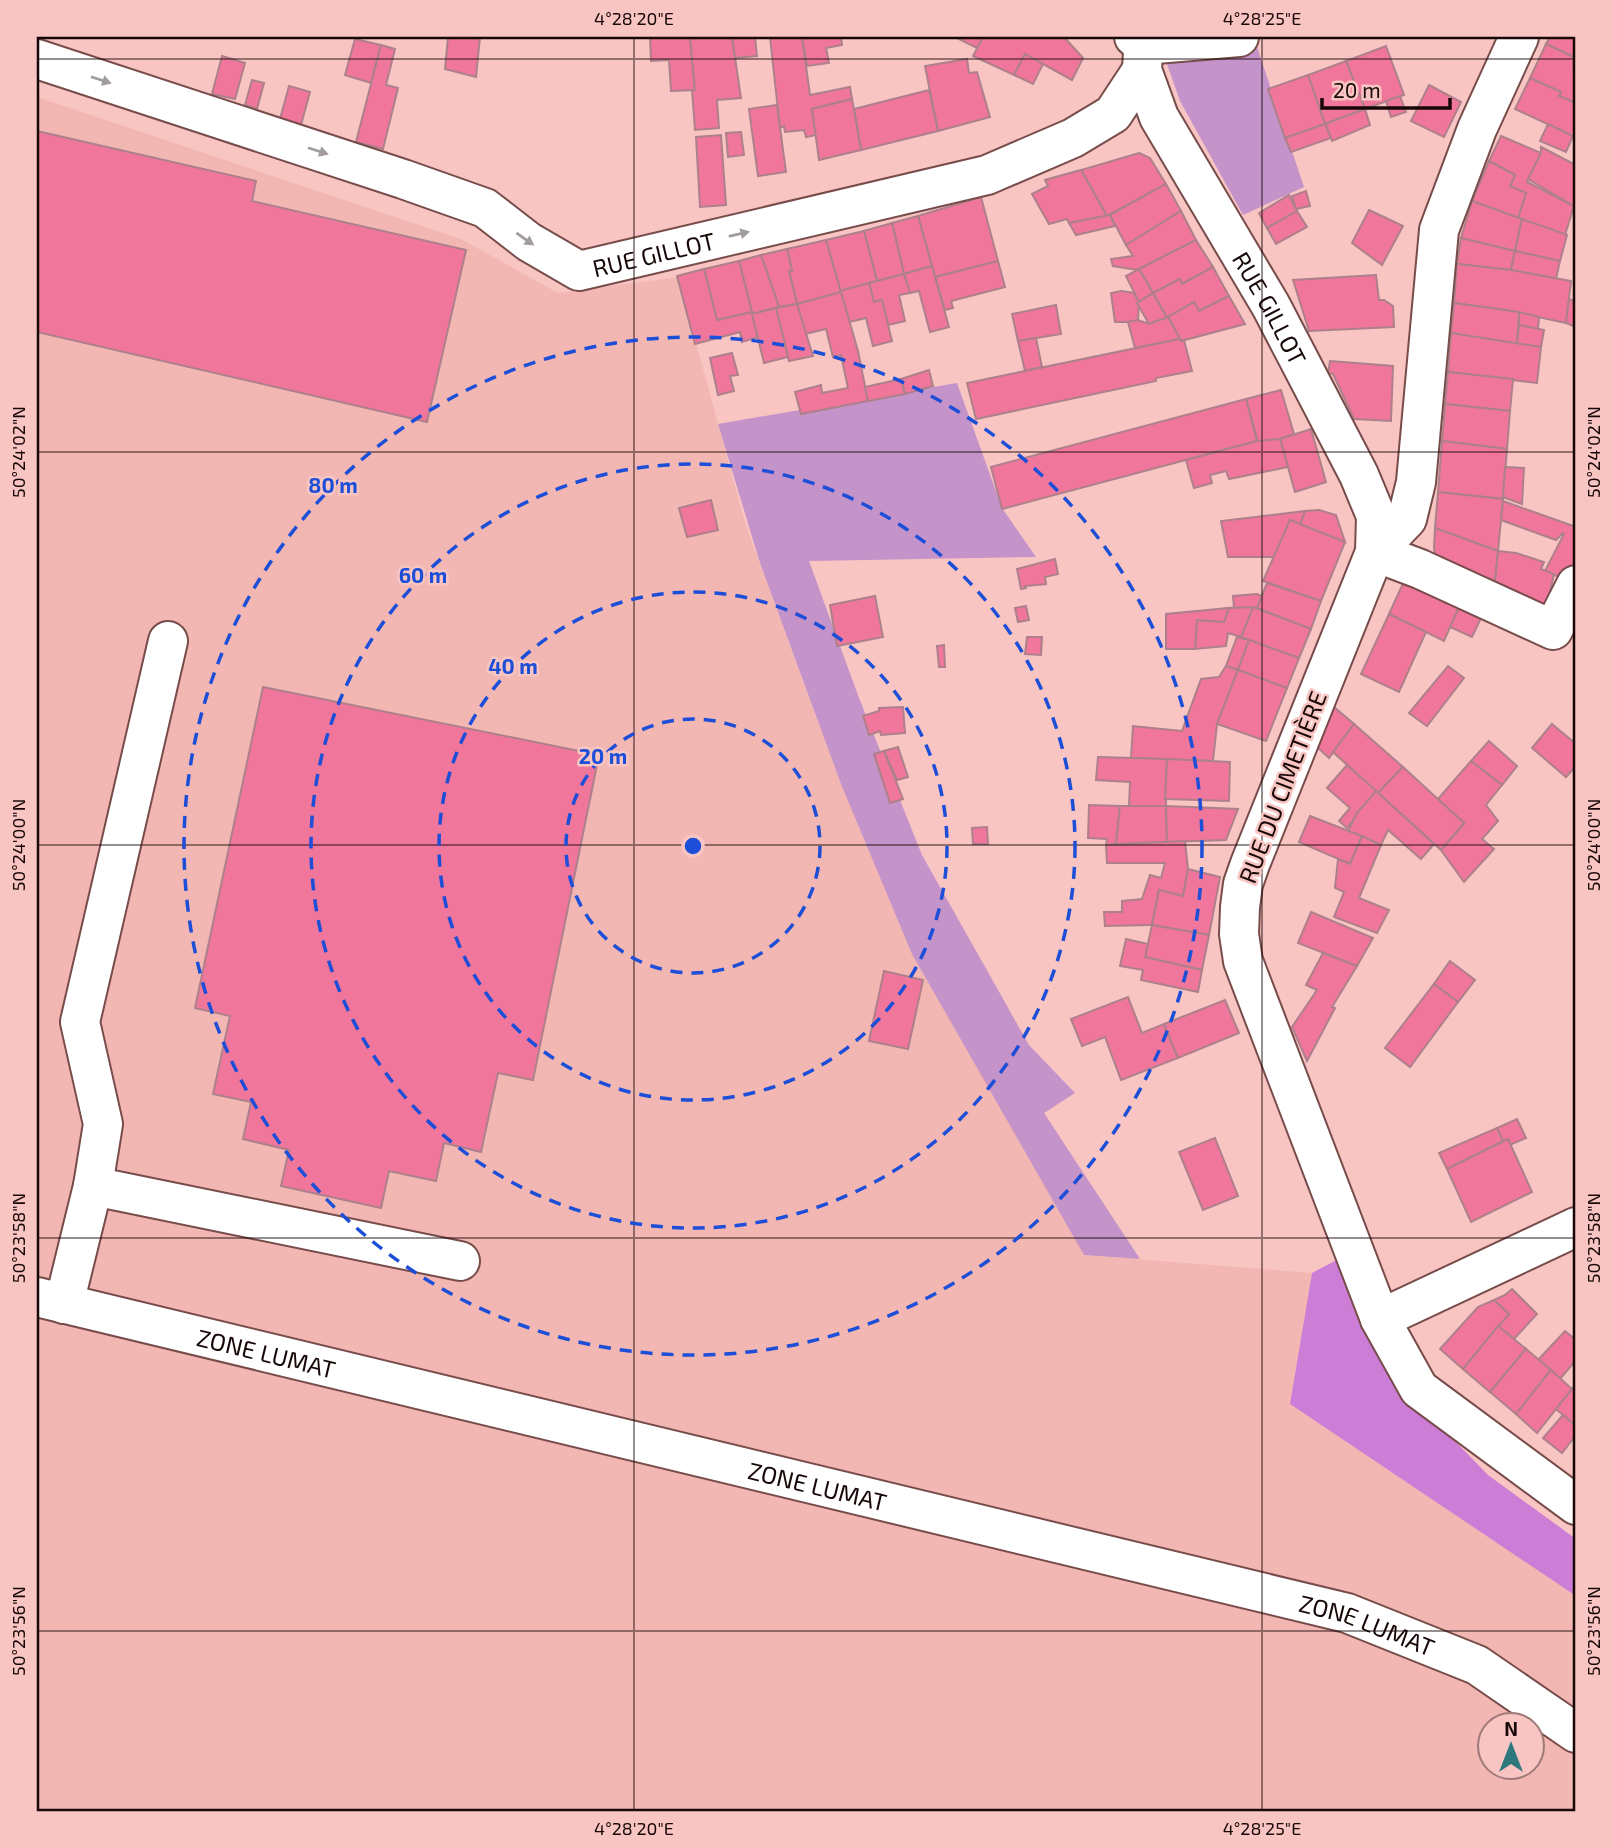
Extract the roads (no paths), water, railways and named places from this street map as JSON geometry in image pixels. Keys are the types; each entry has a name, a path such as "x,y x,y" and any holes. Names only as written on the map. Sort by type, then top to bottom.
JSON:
{"street":[{"path":"1140,51 1238,37"},
{"name":"RUE DU CIMETIÈRE","path":"1519,37 1477,129 1439,230 1416,482 1407,519 1375,552 1242,884 1239,934 1243,961 1380,1319 1419,1389 1576,1505"},
{"name":"RUE GILLOT","path":"37,59 485,208 529,242 579,271 986,175 1073,138 1113,114 1140,51"},
{"name":"RUE GILLOT","path":"1140,51 1159,117 1271,306 1359,474 1376,516 1375,552"},
{"path":"1375,552 1420,569 1553,630 1576,585"},
{"path":"51,1300 93,1186 103,1124 80,1022 168,642"},
{"path":"93,1186 460,1261"},
{"path":"1380,1319 1576,1227"},
{"name":"ZONE LUMAT","path":"51,1300 1347,1613 1477,1665 1576,1733"}]}
